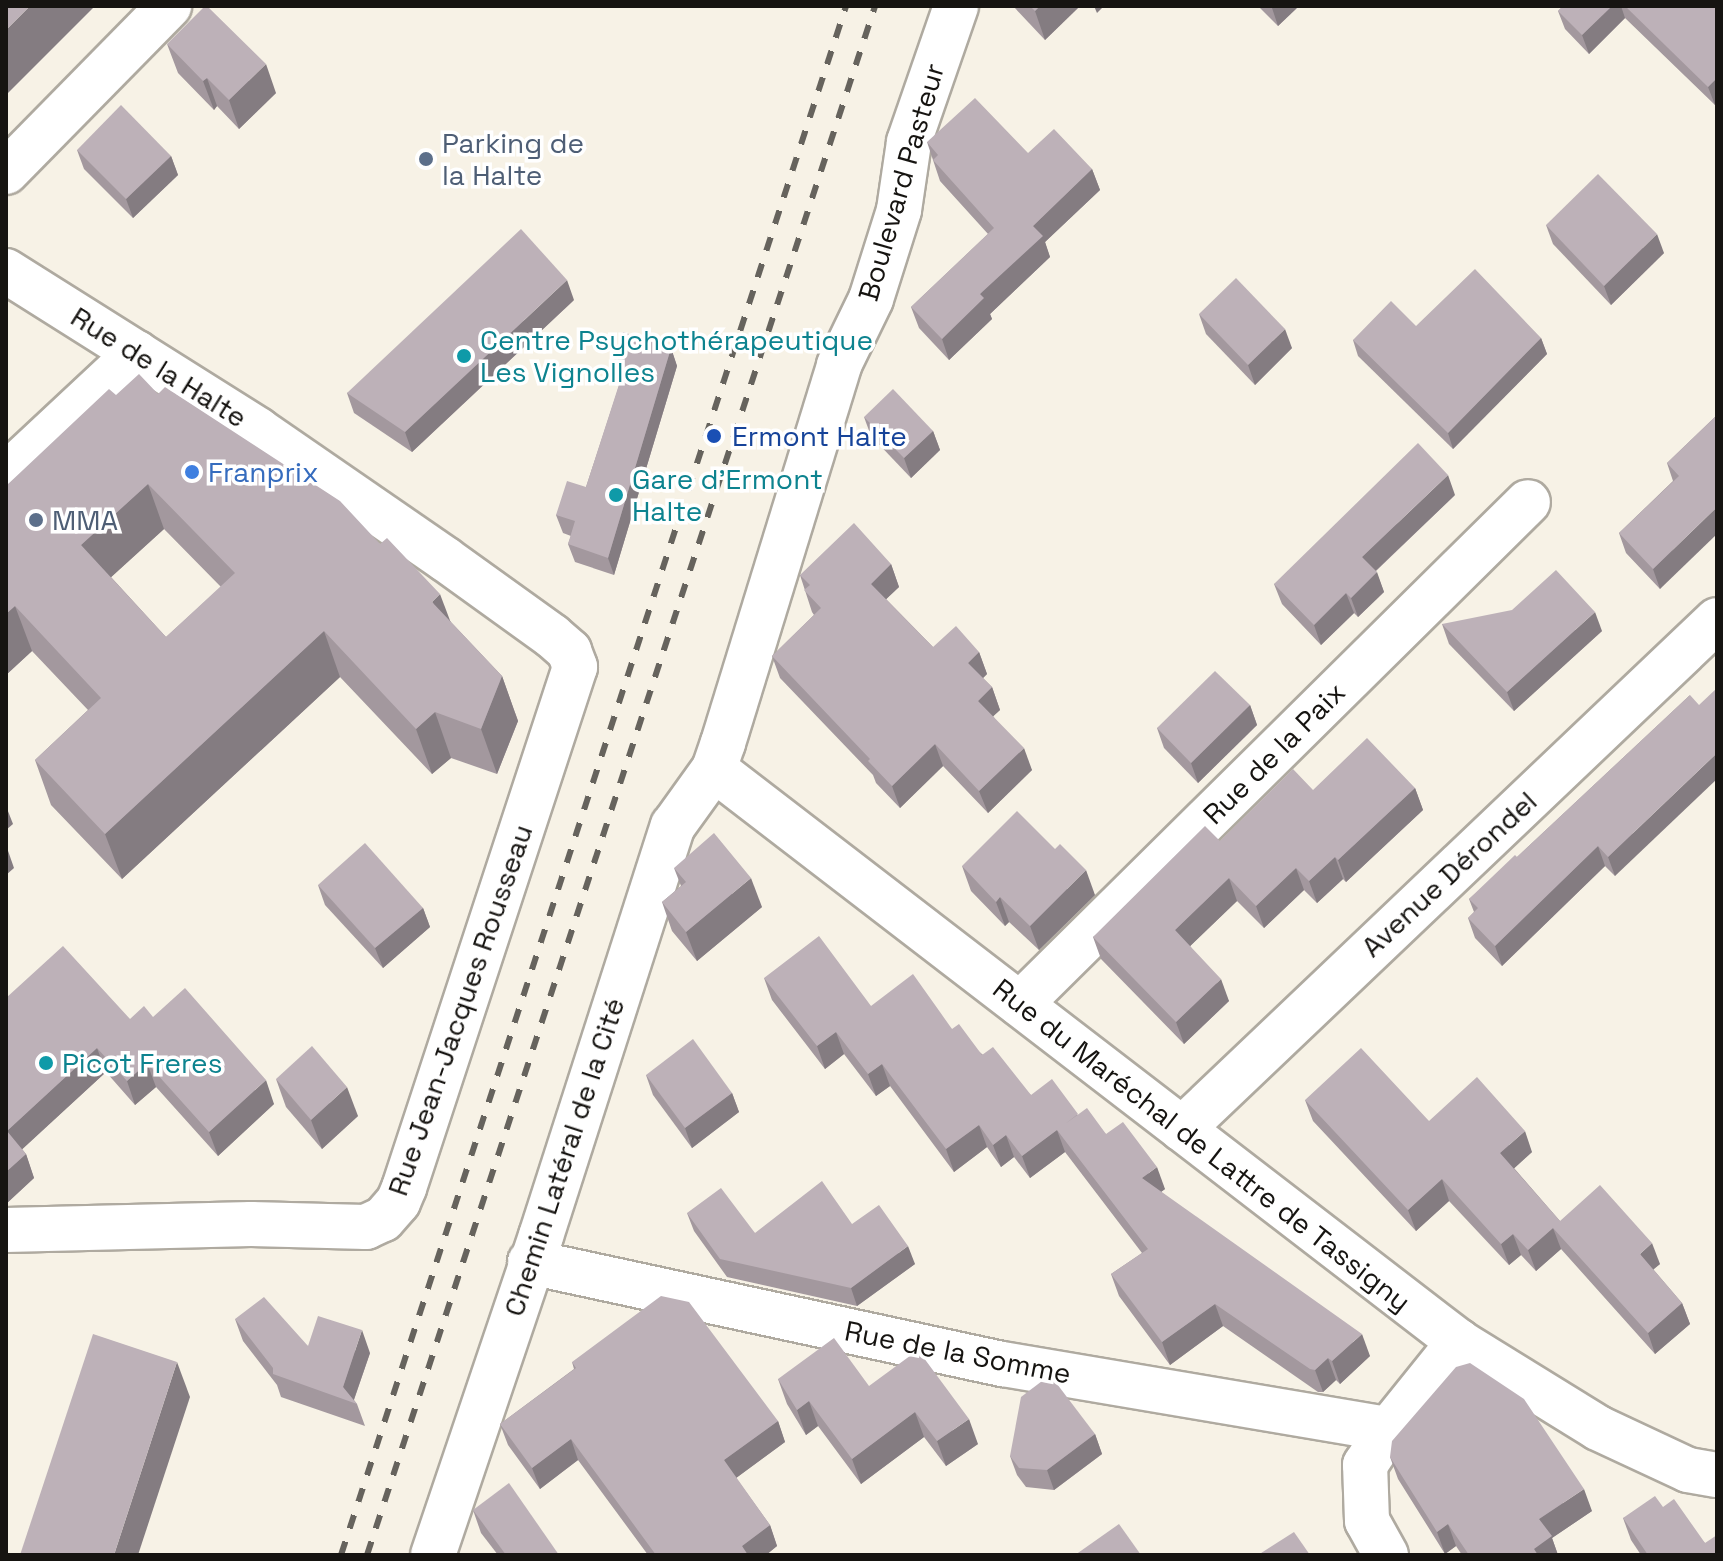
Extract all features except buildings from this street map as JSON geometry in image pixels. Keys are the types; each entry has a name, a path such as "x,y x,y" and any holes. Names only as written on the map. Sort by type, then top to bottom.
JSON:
{"street":[{"path":"6,172 169,6"},
{"name":"Boulevard Pasteur","path":"714,769 839,365 871,299 890,240 899,210 909,142 956,6"},
{"name":"Rue de la Halte","path":"6,271 137,353 445,559 552,636 569,651 575,667"},
{"path":"6,475 137,353"},
{"name":"Rue de la Paix","path":"1020,1004 1528,502"},
{"name":"Avenue Dérondel","path":"1182,1129 1717,620"},
{"name":"Rue Jean-Jacques Rousseau","path":"6,1230 235,1224 366,1227 383,1219 398,1202 412,1164 575,667"},
{"name":"Rue du Maréchal de Lattre de Tassigny","path":"714,769 1459,1342 1598,1428 1688,1470 1717,1475"},
{"name":"Chemin Latéral de la Cité","path":"433,1555 673,826 714,769"},
{"name":"Rue de la Somme","path":"530,1262 1003,1364 1389,1429"},
{"path":"1386,1555 1367,1521 1365,1465 1389,1429 1459,1342"}],"railway":[{"path":"341,1555 846,6"},
{"path":"367,1555 875,6"}],"place":[{"name":"Parking de la Halte","path":"426,159"},
{"name":"Centre Psychothérapeutique Les Vignolles","path":"464,356"},
{"name":"Ermont Halte","path":"714,436"},
{"name":"Franprix","path":"192,472"},
{"name":"Gare d'Ermont Halte","path":"616,495"},
{"name":"MMA","path":"36,520"},
{"name":"Picot Freres","path":"46,1063"}]}
